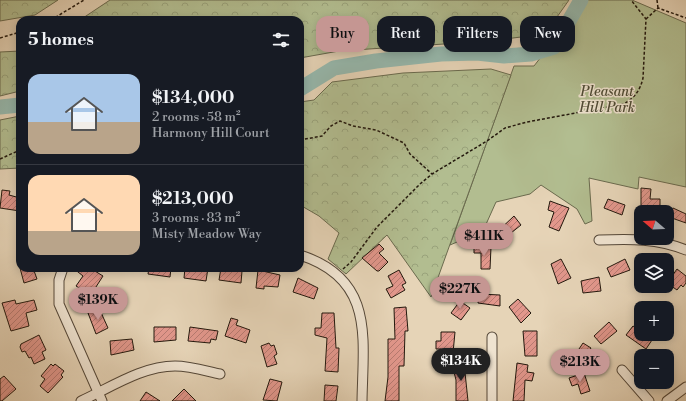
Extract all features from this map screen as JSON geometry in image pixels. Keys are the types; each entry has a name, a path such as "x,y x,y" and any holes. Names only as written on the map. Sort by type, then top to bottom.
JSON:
{"street":[{"path":"598,240 640,238 654,240 686,250"},
{"path":"304,258 321,264 337,276 353,295 358,306 363,325 362,401"},
{"path":"62,272 59,280 59,304 100,397"},
{"path":"492,337 492,401"},
{"path":"81,401 100,397 144,372 162,367 192,367 220,374"},
{"path":"622,370 649,401"},
{"path":"667,401 686,387"}],"path":[{"path":"57,16 84,0"},
{"path":"337,276 351,262 377,227 432,174 474,150 505,128 527,122 624,104 632,100 642,86 646,20 631,0"},
{"path":"657,0 658,8"},
{"path":"646,20 658,8"},
{"path":"658,8 686,18"},
{"path":"0,38 16,33"},
{"path":"304,139 322,136 331,126 340,121 353,126 369,128 404,143 410,154 432,174"},
{"path":"0,159 16,152"}],"green space":[{"path":"0,0 58,0 35,15 16,16 16,18 0,21"},
{"path":"110,0 569,0 558,16 520,16 520,37 512,38 512,16 443,16 443,44 435,45 435,16 377,16 377,48 369,49 369,16 316,16 316,52 333,52 304,57 304,16 86,16"},
{"name":"Pleasant Hill Park","path":"585,0 632,0 686,23 686,187 639,177 638,189 589,178 592,221 585,224 577,209 541,185 530,194 496,202 483,231 450,245 514,66 534,66 545,52 575,52 575,16 573,16"},
{"path":"16,51 16,92 0,96 0,52"},
{"path":"491,69 511,75 431,297 387,235 346,274 328,259 339,233 319,216 304,207 304,101 314,100 332,82 403,73"},
{"path":"16,117 16,168 0,169 0,120"}],"building":[{"path":"641,188 651,189 650,199 660,199 660,205 641,205"},
{"path":"2,190 10,191 9,195 16,197 16,210 0,208"},
{"path":"608,199 625,205 622,215 604,208"},
{"path":"550,201 569,208 559,231 549,227 554,212 548,210"},
{"path":"674,208 686,214 686,223 674,219"},
{"path":"514,216 521,225 501,241 495,234"},
{"path":"379,244 384,249 379,253 388,262 379,271 377,271 362,258"},
{"path":"474,247 491,247 490,269 481,269 481,253 474,253"},
{"path":"561,259 571,278 558,284 551,264"},
{"path":"625,259 630,270 611,277 607,268"},
{"path":"677,269 686,276 686,283 683,287 681,285 677,290 674,288 674,273"},
{"path":"399,270 406,283 402,285 405,290 391,298 386,289 393,286 388,276"},
{"path":"21,272 34,272 37,279 24,283"},
{"path":"78,272 96,272 103,276 94,290 90,287 86,292 76,286 83,276"},
{"path":"148,272 171,272 170,277 148,274"},
{"path":"185,272 207,272 206,281 184,278"},
{"path":"220,272 242,272 241,283 219,280"},
{"path":"258,272 267,272 280,275 278,287 264,286 264,289 256,288"},
{"path":"599,277 601,291 583,293 581,281"},
{"path":"298,278 318,288 314,299 293,292"},
{"path":"479,294 500,295 500,306 478,303"},
{"path":"518,299 531,313 521,323 509,307"},
{"path":"15,300 16,304 34,300 37,310 26,313 29,326 11,331 2,303"},
{"path":"460,301 470,308 461,320 451,313"},
{"path":"406,307 408,331 405,331 404,366 399,366 399,401 385,401 388,377 388,339 395,339 394,308"},
{"path":"99,308 108,328 96,334 88,313"},
{"path":"322,313 334,313 336,348 339,348 338,372 325,371 327,338 315,335 315,328 321,328"},
{"path":"231,318 238,320 236,325 250,330 246,343 225,336"},
{"path":"609,322 617,331 601,344 594,336"},
{"path":"633,326 634,327 634,341 626,335"},
{"path":"154,327 176,327 176,340 154,342"},
{"path":"190,327 218,331 216,340 211,339 210,343 188,341"},
{"path":"523,331 537,331 537,356 525,356"},
{"path":"441,332 455,332 453,353 442,353 441,349 436,349 436,341 441,341"},
{"path":"39,335 46,350 42,352 45,359 34,364 31,357 29,358 25,351 22,352 20,347 21,344"},
{"path":"132,339 134,350 111,355 110,341"},
{"path":"635,341 651,341 646,349"},
{"path":"269,343 271,346 274,345 277,354 274,356 277,364 267,367 261,346"},
{"path":"583,343 591,348 581,363 573,358"},
{"path":"464,363 468,401 456,401 456,380 452,364"},
{"path":"517,363 528,365 527,372 534,373 532,381 525,380 524,401 513,401"},
{"path":"51,364 53,366 55,364 64,371 61,375 63,377 48,393 40,386 45,379 41,376"},
{"path":"584,373 590,391 581,394 578,384 572,386 569,378"},
{"path":"4,376 16,389 0,401 0,379"},
{"path":"270,379 282,382 277,401 263,400"},
{"path":"325,385 338,386 336,401 324,401"},
{"path":"184,389 196,401 172,401"},
{"path":"146,392 160,401 140,401"}],"waterway":[{"path":"304,87 334,68 376,61 441,54 477,53 504,56 531,54 554,47 581,0"},
{"path":"0,107 16,105"}]}
